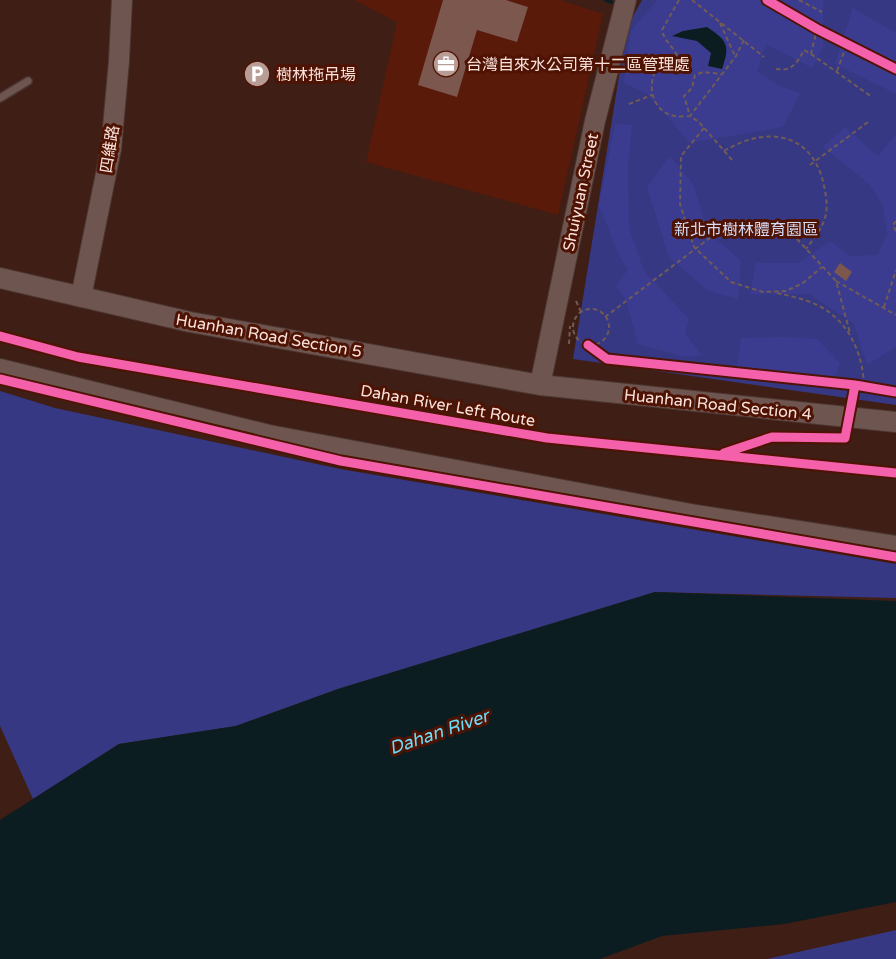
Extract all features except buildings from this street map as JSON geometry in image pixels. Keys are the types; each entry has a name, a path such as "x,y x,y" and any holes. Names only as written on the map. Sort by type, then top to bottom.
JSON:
{"street":[{"name":"四維路","path":"81,297 111,149 122,0"},
{"name":"Shuiyuan Street","path":"540,385 595,121 627,0"},
{"name":"Huanhan Road Section 5","path":"0,278 190,322 540,385"},
{"path":"0,369 281,437 696,515 896,546"},
{"name":"Huanhan Road Section 4","path":"540,385 896,422"}],"lane":[{"path":"0,98 28,81"}],"path":[{"path":"679,0 662,30 663,36 677,54 679,61 674,65 656,70 651,79 652,95 664,112 675,116 690,116"},
{"path":"692,0 764,57"},
{"path":"799,0 825,9 811,54"},
{"path":"718,20 736,56"},
{"path":"807,24 827,34"},
{"path":"837,39 857,49"},
{"path":"690,116 736,56 744,40"},
{"path":"837,71 847,44"},
{"path":"776,69 785,70 795,65 804,50 872,97"},
{"path":"721,74 703,72 695,75 693,88 684,96 690,116 704,128 732,160"},
{"path":"629,104 652,95"},
{"path":"810,165 868,122"},
{"path":"704,128 681,156 680,204 694,247 732,282 763,292 786,291 803,284 822,267"},
{"path":"724,151 740,142 761,136 783,137 802,146 816,161 826,196 826,214 820,230 806,249"},
{"path":"896,221 893,225 896,231"},
{"path":"605,316 694,247 727,225"},
{"path":"797,239 836,281 896,315"},
{"path":"884,307 896,270"},
{"path":"836,281 850,334"},
{"path":"774,292 819,306 838,321 863,354 863,370 859,386 875,388"},
{"path":"573,296 581,312"},
{"path":"588,345 600,343 607,334 608,323 605,316 592,309 581,312 574,322 574,334 582,343 598,352"}],"shaded area":[{"path":"354,0 560,0 603,14 558,215 366,162 397,22"},
{"path":"657,0 823,0 823,48 812,68 766,44 757,71 778,85 800,93 783,127 690,143 647,94 624,83 631,31"},
{"path":"853,8 896,33 896,94 835,64"},
{"path":"615,124 632,125 628,166 629,228 644,271 689,319 685,334 702,355 685,357 638,344 626,300 616,286 628,269 620,258 599,205"},
{"path":"845,127 878,156 896,134 896,347 867,365 854,324 809,294 750,294 756,263 798,263 830,241 850,256 878,255 887,234 883,205 869,184 823,147"},
{"path":"670,156 693,184 708,232 741,261 738,299 709,291 669,258 647,187"},
{"path":"741,338 817,339 840,363 834,381 737,367"}],"green space":[{"name":"新北市樹林體育園區","path":"642,0 896,0 896,405 573,359 627,27"},
{"path":"0,391 55,408 340,469 896,564 896,598 655,592 338,689 236,726 119,744 33,799 0,726"},
{"path":"896,930 896,959 767,959"}],"water":[{"path":"707,27 725,44 726,54 722,69 708,66 711,53 697,41 672,36 683,31"},
{"name":"Dahan River","path":"655,592 896,601 896,902 784,924 662,936 600,959 0,959 0,820 119,744 236,726 338,689"}],"waterway":[{"path":"606,0 611,2"}],"cycle path":[{"path":"767,0 817,29 896,69"},
{"name":"Dahan River Left Route","path":"0,336 78,357 547,438 896,473"},
{"path":"588,345 607,359 855,385 896,392"},
{"path":"0,379 341,461 896,557"},
{"path":"724,453 772,437 845,438 855,385"}],"place":[{"name":"台灣自來水公司第十二區管理處","path":"446,64"},
{"name":"樹林拖吊場","path":"257,74"}]}
